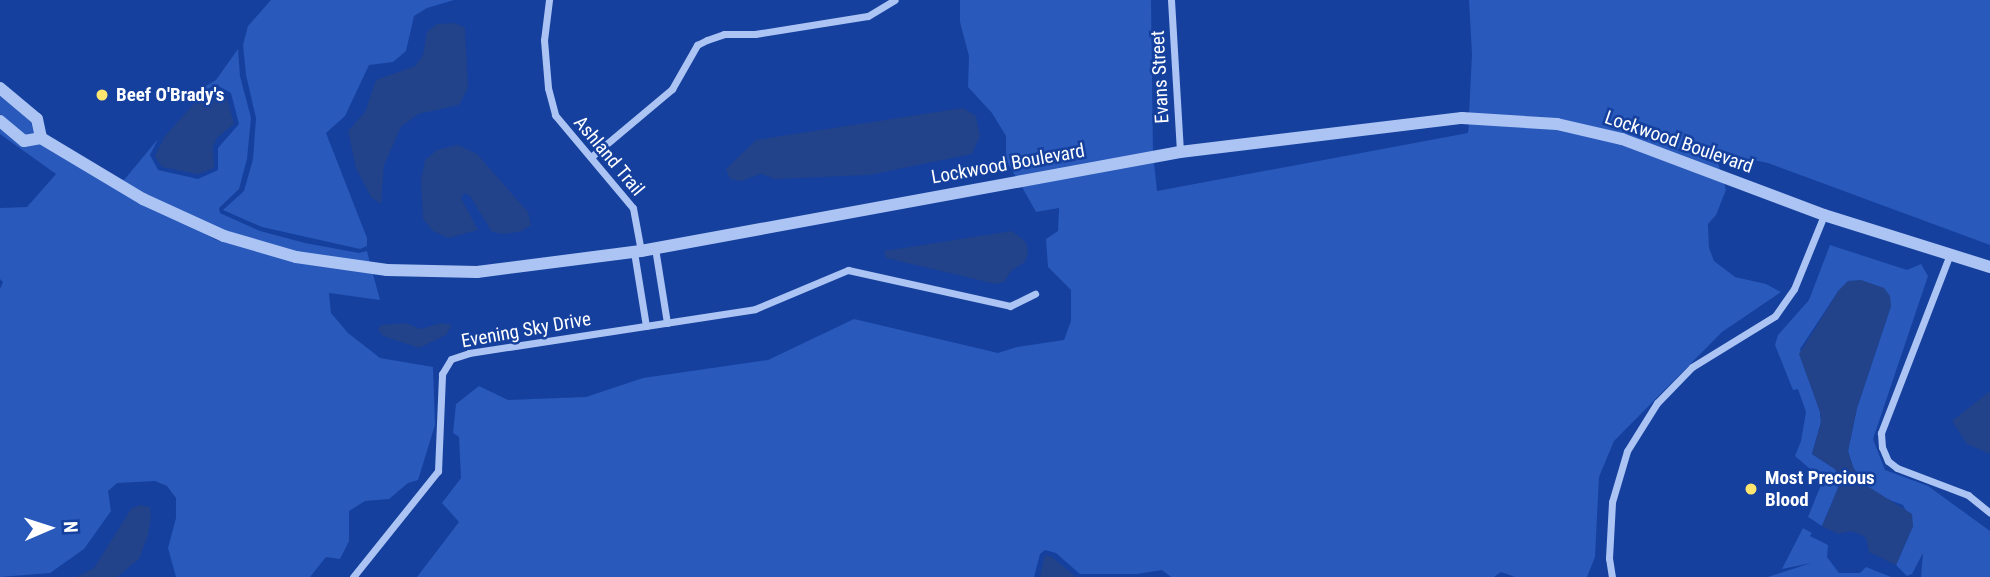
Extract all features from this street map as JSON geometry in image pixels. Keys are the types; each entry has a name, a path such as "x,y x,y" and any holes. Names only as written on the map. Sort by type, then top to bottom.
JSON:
{"street":[{"name":"Ashland Trail","path":"549,0 544,40 548,88 555,116 633,208 637,252"},
{"path":"591,157 672,89 697,45 724,34 755,34 868,16 895,0"},
{"name":"Evans Street","path":"1171,0 1180,152"},
{"path":"0,88 37,119 41,138"},
{"name":"Lockwood Boulevard","path":"0,121 24,141 41,138 143,199 224,236 296,257 387,270 477,272 637,252 1180,152 1462,118 1557,124 1622,139 1824,215 1990,267"},
{"path":"1612,577 1609,558 1612,502 1627,451 1657,403 1692,368 1775,316 1794,289 1824,215"},
{"path":"655,248 667,323"},
{"path":"637,252 646,326"},
{"path":"1950,254 1881,433 1882,447 1888,461 1896,468 1968,495 1990,513"},
{"name":"Evening Sky Drive","path":"353,577 438,471 442,374 451,359 469,353 755,309 848,270 1010,306 1035,294"}],"shaded area":[{"path":"271,0 454,0 427,8 414,16 406,51 393,62 369,65 345,116 326,133 367,238 367,246 360,249 262,227 223,210 244,191 253,159 256,118 246,75 243,45 248,26"},
{"path":"960,0 1151,0 1153,152 1016,177 1006,160 1006,136 992,113 968,87 969,56 960,22"},
{"path":"1469,0 1990,0 1990,245 1768,163 1715,152 1720,170 1624,134 1469,114 1472,54"},
{"path":"455,23 465,28 468,88 459,105 418,114 401,127 384,165 381,204 371,197 356,168 348,131 365,112 376,80 415,66 423,55 427,32 437,24"},
{"path":"238,49 240,76 251,118 247,159 239,189 219,208 220,213 260,231 305,243 359,253 367,251 370,263 298,252 226,231 120,179 124,180 158,139 150,155 158,170 198,179 218,170 218,148 239,124 231,93 215,84 187,103 196,92 216,80"},
{"path":"217,88 226,94 234,124 217,138 213,147 214,168 198,174 162,167 155,156 165,136 198,99"},
{"path":"0,95 31,122 34,134 26,135 0,114"},
{"path":"963,108 976,116 980,136 972,154 869,175 775,179 761,174 741,181 730,179 726,169 756,140"},
{"path":"1469,124 1556,129 1620,144 1724,183 1726,190 1716,215 1708,224 1709,248 1714,261 1735,277 1766,284 1781,292 1722,332 1614,441 1599,477 1595,557 1587,577 1515,577 1501,572 1494,577 1171,577 1162,570 1137,574 1080,574 1056,553 1045,550 1040,554 1034,577 417,577 459,522 442,503 461,478 459,437 453,433 456,404 479,386 508,400 586,397 643,378 768,360 854,319 998,353 1017,347 1064,340 1071,321 1071,290 1048,267 1046,239 1058,231 1059,208 1036,212 1022,187 1154,163 1157,191 1468,133"},
{"path":"0,129 40,143 216,240 373,274 380,300 329,293 331,313 348,333 380,358 433,367 435,425 418,480 408,483 389,499 365,501 349,511 349,541 340,559 326,557 310,577 176,577 168,548 176,518 176,498 167,486 155,481 117,483 108,491 111,511 84,549 50,573 0,577 0,289 3,282 0,279 0,208 27,207 56,174 0,134"},
{"path":"458,145 477,154 528,212 531,225 522,231 505,234 492,232 470,196 465,193 461,198 478,230 448,238 433,231 423,219 421,180 425,160 437,150"},
{"path":"1012,231 1026,242 1028,253 1025,262 1011,271 1004,282 996,284 886,258 884,251"},
{"path":"1830,245 1907,270 1921,264 1928,276 1873,439 1885,470 1928,486 1990,531 1990,577 1921,577 1923,553 1912,574 1907,576 1896,565 1913,526 1903,505 1879,496 1864,484 1853,467 1848,451 1857,408 1891,306 1839,290 1800,349 1820,412 1821,422 1812,454 1835,469 1841,481 1822,526 1808,517 1823,480 1795,456 1801,441 1806,412 1798,389 1793,390 1775,345 1778,335 1809,300"},
{"path":"1861,280 1884,288 1890,296 1891,306 1857,408 1848,451 1853,467 1864,484 1912,514 1913,526 1896,565 1869,552 1866,538 1860,534 1851,531 1838,534 1822,526 1841,481 1835,469 1812,454 1821,422 1820,412 1799,354 1839,290 1848,281"},
{"path":"406,323 421,329 441,323 452,325 446,335 419,348 383,336 378,329 381,325"},
{"path":"1990,391 1990,454 1967,444 1952,421"},
{"path":"140,505 150,507 151,515 148,535 139,559 117,577 76,577 94,568 131,509"},
{"path":"1803,528 1812,533 1810,536 1828,545 1827,557 1839,573 1860,573 1866,567 1891,577 1768,577 1811,563 1782,569"},
{"path":"1045,555 1052,557 1076,577 1040,577"}],"place":[{"name":"Beef O'Brady's","path":"102,95"},
{"name":"Most Precious Blood","path":"1751,489"}]}
